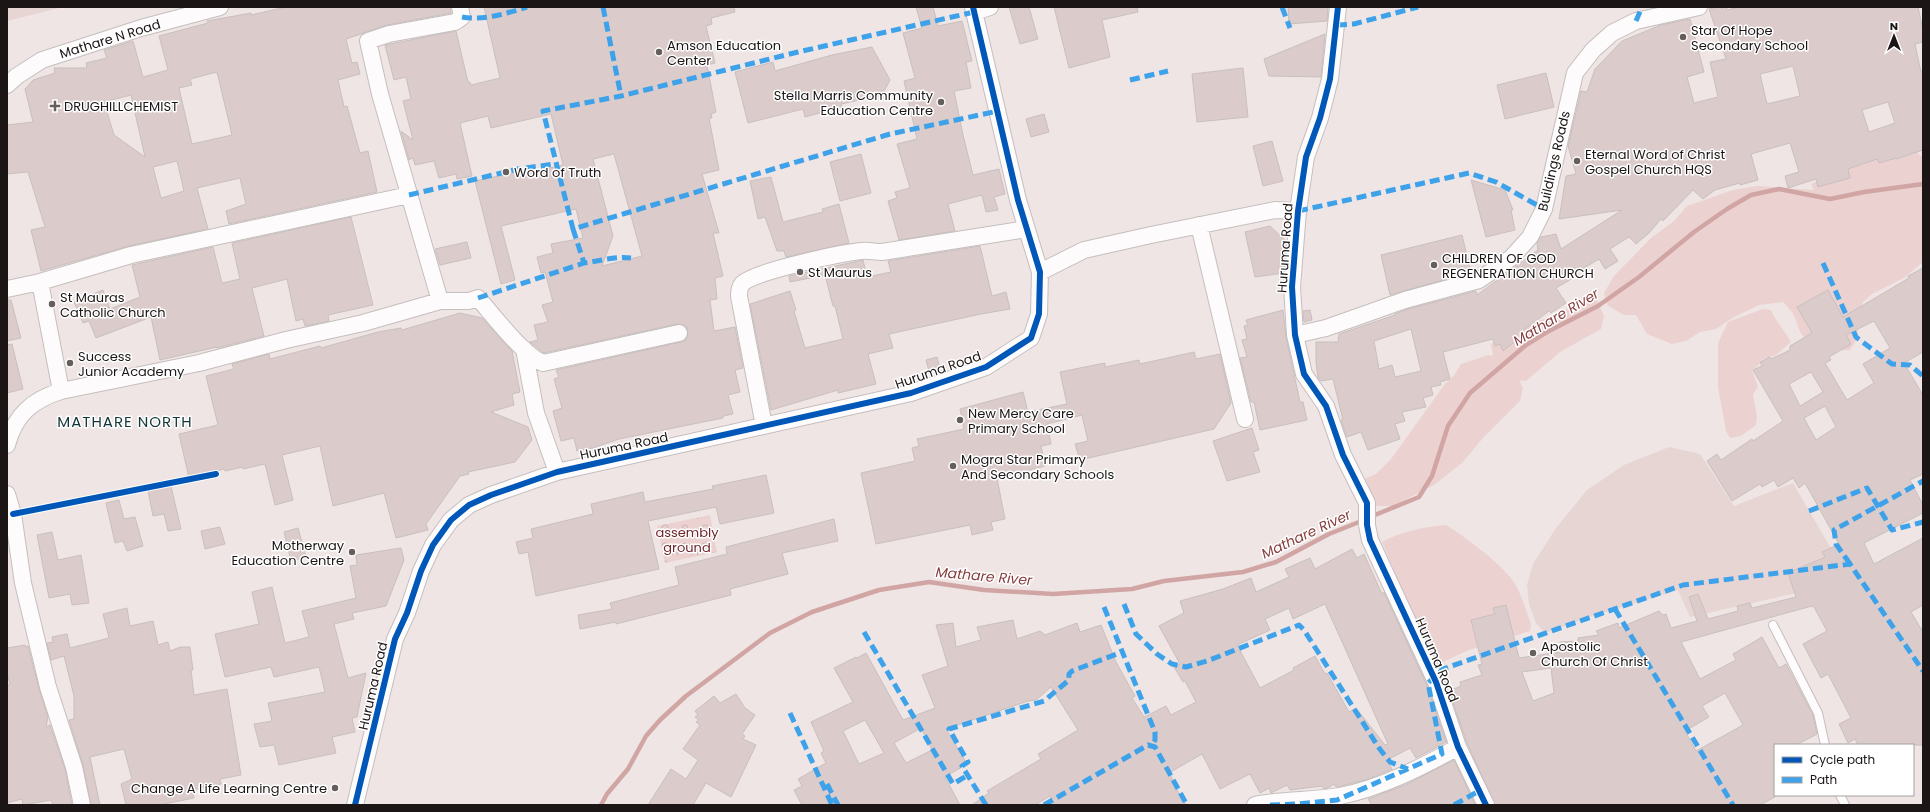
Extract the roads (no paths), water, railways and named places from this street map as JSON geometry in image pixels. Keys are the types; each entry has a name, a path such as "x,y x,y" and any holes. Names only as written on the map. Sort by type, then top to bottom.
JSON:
{"street":[{"name":"Mathare N Road","path":"7,85 17,76 42,60 141,28 220,7"},
{"path":"990,7 974,9 1018,200 1040,272"},
{"name":"Huruma Road","path":"1338,7 1330,79 1320,118 1306,157 1298,211 1292,287 1295,335 1304,374 1326,406 1343,455 1367,504 1367,524 1370,540 1412,626 1436,682 1458,747 1486,805"},
{"name":"Buildings Roads","path":"1295,335 1326,328 1404,300 1479,280 1511,258 1530,237 1544,208 1575,73 1594,50 1612,33 1636,21 1699,7"},
{"path":"440,301 380,94 368,41 389,34 455,22 461,12"},
{"path":"7,289 40,282 131,255 409,195"},
{"name":"Huruma Road","path":"355,805 395,639 407,613 421,571 433,545 450,520 470,505 491,495 557,472 910,393 986,367 1031,338 1039,314 1040,272 1084,250 1275,210 1298,211"},
{"path":"1199,225 1245,419"},
{"path":"764,426 739,296 742,284 748,279 831,256 861,251 882,252 1027,229"},
{"path":"40,282 61,391"},
{"path":"7,445 17,419 40,399 61,391 199,363 286,340 363,323 440,301 469,301 478,298 524,349 538,361 543,363 617,345 679,333"},
{"path":"524,349 536,413 557,472"},
{"path":"7,494 13,514 23,584 48,687 74,767 82,805"},
{"path":"1255,805 1271,801 1341,795 1375,785 1426,765 1458,747"}],"lane":[{"path":"1773,625 1818,713 1825,744"}],"waterway":[{"name":"Mathare River","path":"1370,517 1419,497 1432,476 1448,426 1470,393 1526,345 1547,332 1598,306 1639,277 1694,232 1727,209 1751,195 1779,189 1830,199 1864,192 1923,184"},
{"name":"Mathare River","path":"601,805 607,794 628,769 646,736 660,720 686,696 770,633 812,612 879,590 929,582 984,590 1053,594 1132,589 1164,581 1243,572 1276,562 1329,534 1364,520"}],"place":[{"name":"Star Of Hope Secondary School","path":"1683,37"},
{"name":"Amson Education Center","path":"659,52"},
{"name":"Stella Marris Community Education Centre","path":"941,102"},
{"name":"DRUGHILLCHEMIST","path":"55,106"},
{"name":"Eternal Word of Christ Gospel Church HQS","path":"1577,161"},
{"name":"Word of Truth","path":"506,172"},
{"name":"CHILDREN OF GOD REGENERATION CHURCH","path":"1434,265"},
{"name":"St Maurus","path":"800,272"},
{"name":"St Mauras Catholic Church","path":"52,304"},
{"name":"Success Junior Academy","path":"70,363"},
{"name":"New Mercy Care Primary School","path":"960,420"},
{"name":"Mogra Star Primary And Secondary Schools","path":"953,466"},
{"name":"Motherway Education Centre","path":"352,552"},
{"name":"Apostolic Church Of Christ","path":"1533,653"},
{"name":"Change A Life Learning Centre","path":"335,788"}],"district":[{"name":"MATHARE NORTH","path":"125,421"}],"park label":[{"name":"assembly ground","path":"687,540"}]}
